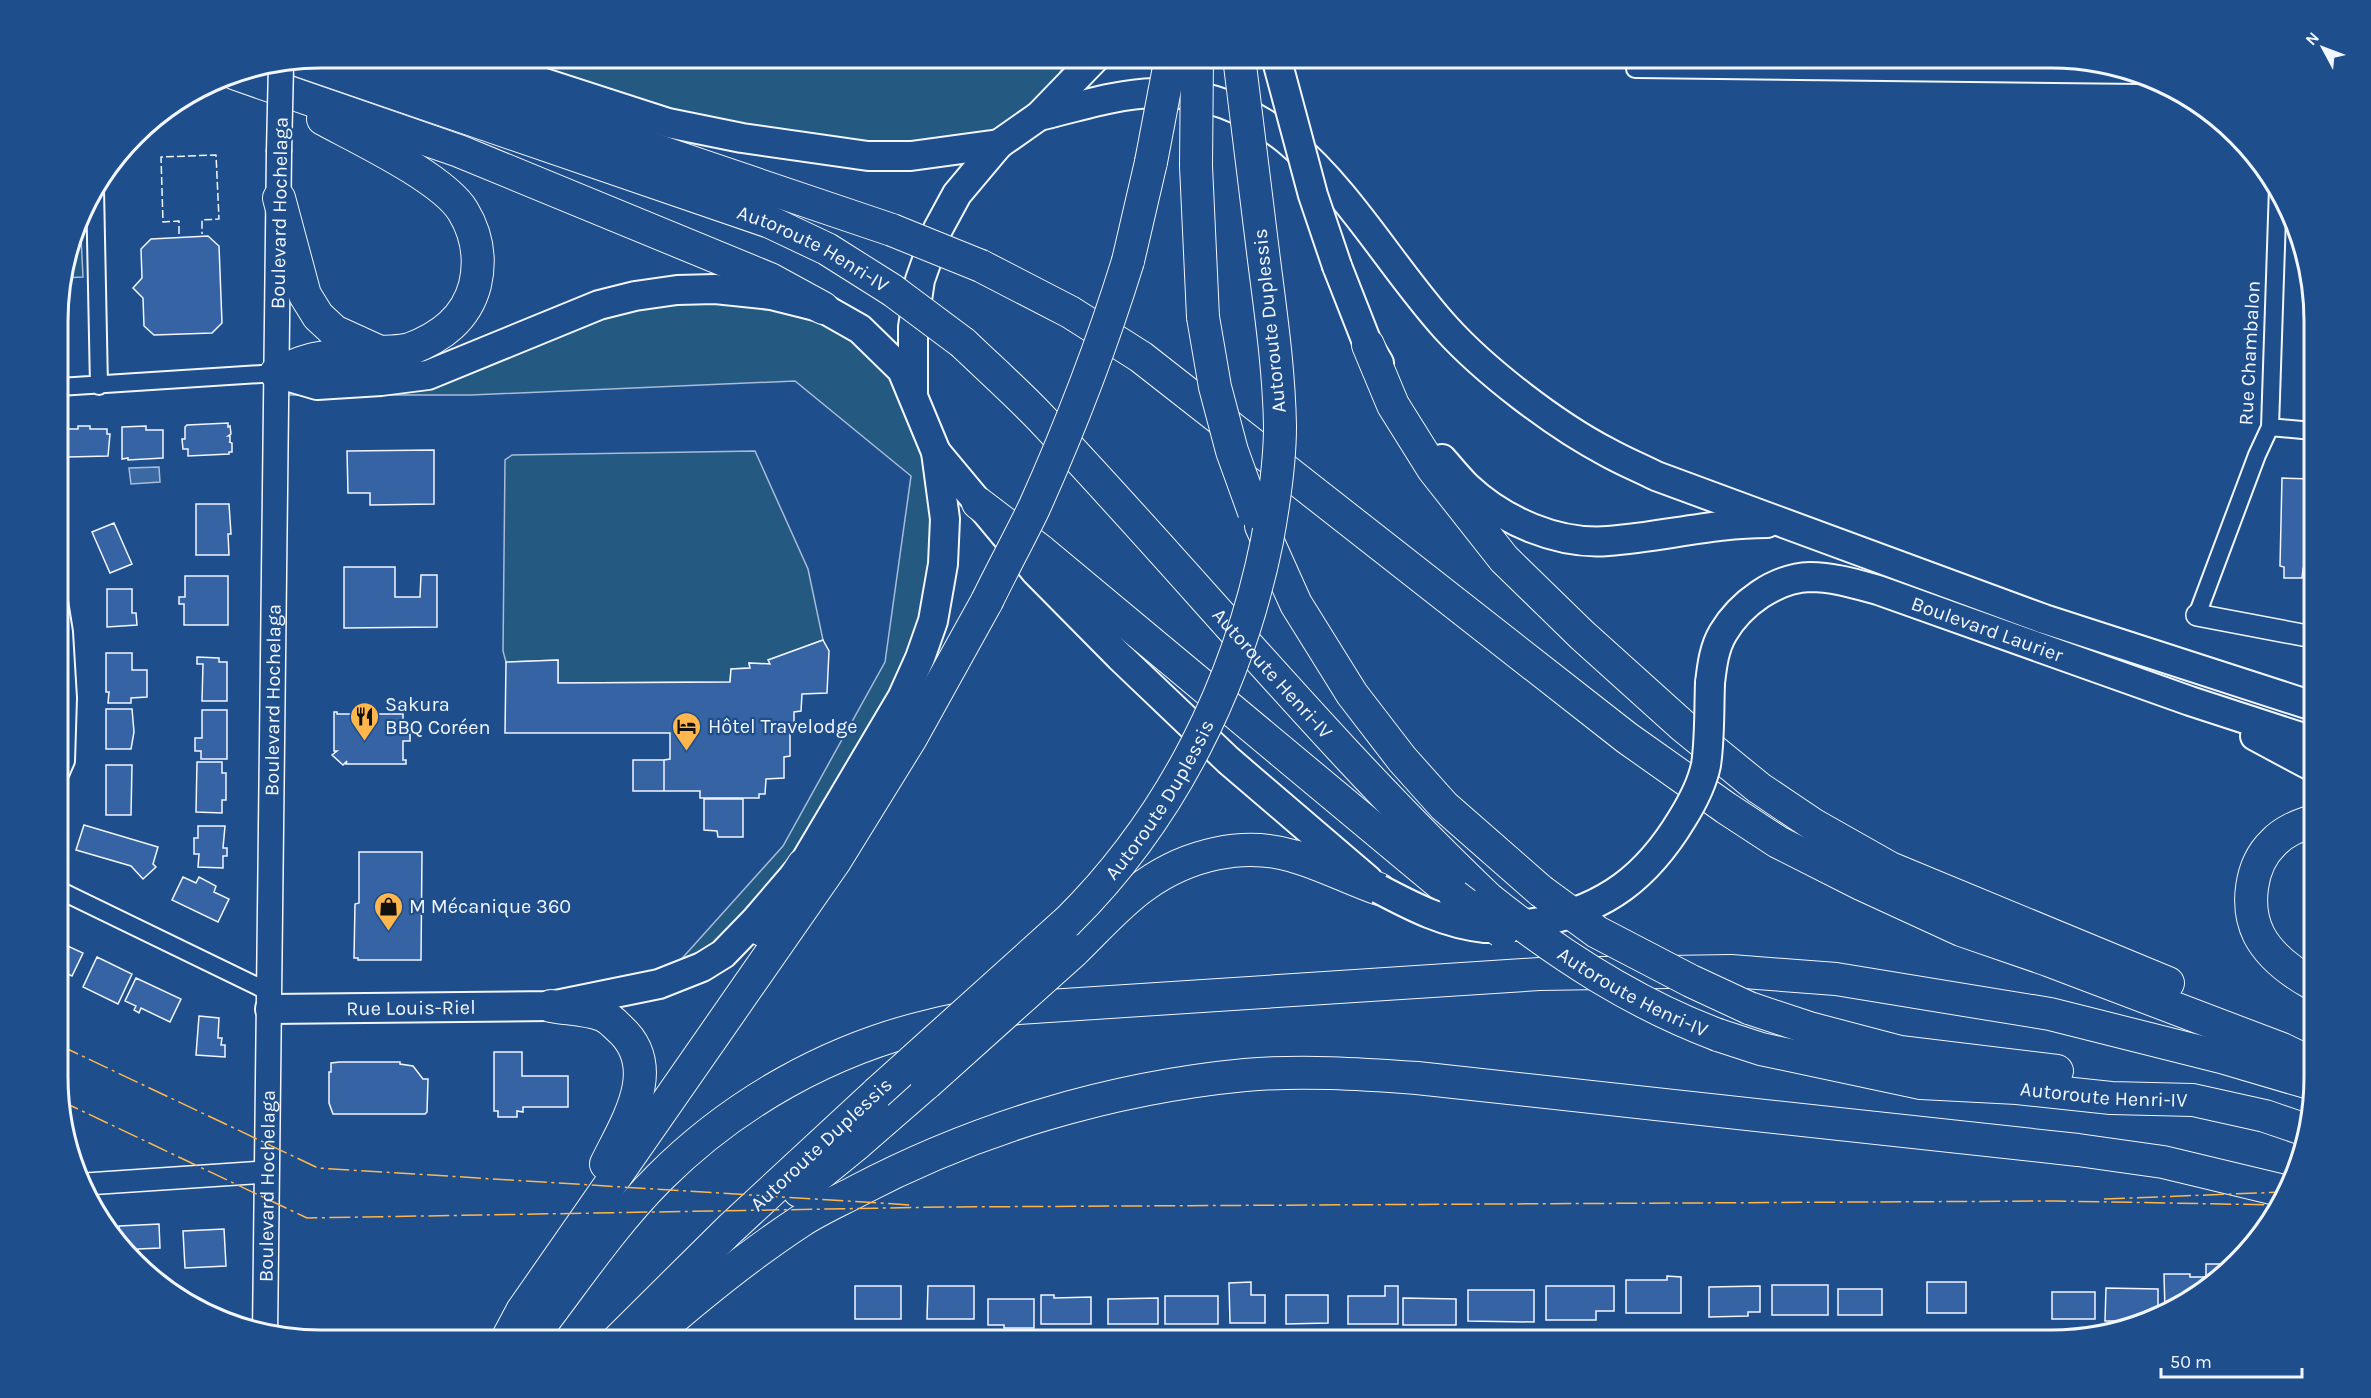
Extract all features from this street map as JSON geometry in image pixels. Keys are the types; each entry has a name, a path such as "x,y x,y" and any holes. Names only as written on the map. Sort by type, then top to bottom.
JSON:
{"highway":[{"name":"Autoroute Henri-IV","path":"321,68 770,222 827,249 892,290 963,344 1037,414 1453,866 1489,899 1539,939 1595,975 1680,1021 1761,1049 1921,1083 2017,1088 2111,1098 2193,1100 2265,1116 2299,1128"},
{"name":"Autoroute Henri-IV","path":"412,68 892,231 981,266 1070,312 1141,357 1627,738 1778,842 1861,884 1961,930 2048,960 2282,1048 2304,1059"},
{"path":"497,68 668,123 742,138 868,156 911,156 999,144"},
{"path":"913,396 913,327 920,280 938,229 957,194 999,144 1040,117 1086,68"},
{"path":"526,1326 835,861 911,738 987,601 1034,508 1113,309 1128,261 1151,162 1169,68"},
{"path":"1197,68 1196,166 1203,317 1215,387 1232,451 1254,512 1296,604 1352,694 1402,759 1444,806 1541,891 1597,932 1749,1008 1809,1028 1900,1052 2074,1073 2193,1100"},
{"name":"Autoroute Duplessis","path":"629,1330 730,1229 1068,921 1098,891 1130,853 1175,784 1215,709 1243,638 1257,588 1278,473 1280,427 1273,334 1240,68"},
{"path":"1279,68 1313,195 1337,266 1394,405 1433,469 1504,559 1582,635 1683,726 1759,788 1814,825 1890,868 2240,1012 2282,1048"},
{"path":"249,78 448,147 770,279 860,329 887,354 902,370 936,452"},
{"path":"247,79 412,168 441,189 462,209 473,231 478,251 479,270 472,296 458,320 434,338 407,350 310,360 276,374"},
{"path":"1040,117 1112,99 1154,93 1207,97 1241,109 1280,134 1313,164 1356,212 1446,329 1525,398 1605,452 1656,476 1845,544"},
{"path":"279,198 298,275 305,295 318,316 334,331 381,352"},
{"path":"276,374 317,385 428,375 599,305 657,292 715,290 744,292 771,295 823,308"},
{"path":"1368,345 1438,454 1467,487 1498,511 1531,528 1567,538 1605,542 1739,523 1772,523 1845,544"},
{"name":"Boulevard Laurier","path":"936,452 1036,572 1120,657 1228,760 1379,890 1445,920 1486,928 1516,927 1554,919 1598,904 1632,880 1665,848 1688,808 1706,765 1712,664 1722,634 1741,609 1765,592 1784,582 1807,577 1830,578 1878,590 2190,701 2304,738"},
{"name":"Rue Louis-Riel","path":"271,1001 551,1006 659,984 702,967 733,945 803,865 902,698 920,658 933,621 943,564 945,519 936,452"},
{"path":"978,503 1041,551 1455,896 1534,956 1616,1003 1643,1014 1680,1021"},
{"name":"Boulevard Laurier","path":"1845,544 2044,619 2304,703"},
{"path":"2190,701 2304,762"},
{"path":"2304,825 2290,829 2272,843 2262,857 2253,882 2251,900 2252,917 2259,936 2283,964 2304,978"},
{"path":"655,1305 858,1143 1074,951 1144,885 1195,859 1239,849 1262,850 1293,856 1379,890"},
{"path":"526,1326 536,1284 803,865"},
{"path":"526,1326 660,1177 707,1136 759,1098 816,1065 878,1041 933,1025 1018,1008 1539,974 1731,971 1836,979 2050,1014 2221,1057 2304,1081"},
{"path":"551,1006 603,1015 626,1034 637,1050 640,1062 636,1101 587,1203"},
{"path":"659,1330 693,1300 760,1249 803,1220 889,1174 971,1139 1059,1110 1162,1086 1247,1075 1332,1072 1417,1078 2078,1150 2163,1162 2277,1189"}],"main road":[{"name":"Boulevard Hochelaga","path":"265,1324 265,1172 271,1001 281,71"}],"street":[{"path":"1635,69 1660,68"},
{"path":"2012,68 2104,73"},
{"path":"95,205 99,386"},
{"name":"Rue Chambalon","path":"2197,615 2257,455 2270,427 2277,209"},
{"path":"68,387 276,374"},
{"path":"2270,427 2304,429"},
{"path":"2197,615 2304,635"},
{"name":"Rue Louis-Riel","path":"68,895 271,1001"},
{"path":"91,1184 265,1172"}],"shaded area":[{"path":"502,68 1062,68 1056,80 1042,95 973,147 742,138"},
{"path":"81,239 83,277 71,278"},
{"path":"715,289 860,329 936,452 933,621 755,921 659,984 783,846 885,662 911,476 795,381 471,395 276,395 276,373 381,381 514,340"},
{"path":"755,451 808,569 823,640 769,660 770,664 749,663 750,668 731,669 730,682 558,683 558,660 506,662 503,651 505,460 512,455"},
{"path":"159,467 160,482 131,484 129,468"}],"building":[{"path":"208,236 219,246 222,323 212,333 154,335 144,326 143,298 133,288 142,278 141,249 151,239"},
{"path":"228,423 231,434 228,436 230,436 229,442 232,443 232,452 229,454 188,456 188,449 183,449 182,439 185,439 187,425"},
{"path":"78,426 90,426 90,429 107,429 107,434 110,434 108,456 68,457 68,429 78,429"},
{"path":"146,426 146,430 163,430 163,458 122,459 122,427"},
{"path":"434,450 434,504 370,505 370,493 348,493 347,451"},
{"path":"2282,478 2304,479 2304,570 2302,578 2284,578 2284,567 2280,566"},
{"path":"196,504 229,504 231,534 228,534 229,555 196,555"},
{"path":"114,523 132,564 110,573 92,532"},
{"path":"344,567 395,567 395,597 420,597 421,575 437,575 437,627 344,628"},
{"path":"185,576 228,576 228,625 184,625 184,604 179,604 179,597 185,597"},
{"path":"107,589 132,589 132,613 136,613 137,625 107,627"},
{"path":"823,640 829,651 827,693 802,694 801,711 794,712 794,732 790,732 790,756 784,757 784,778 766,779 765,794 759,794 759,798 700,798 700,791 664,791 664,760 670,759 670,733 505,733 506,662 558,660 558,683 730,682 731,669 750,668 749,663 770,664 768,660"},
{"path":"106,653 132,653 132,670 147,670 147,697 131,698 131,703 108,703"},
{"path":"197,657 219,658 219,662 227,662 227,701 202,701 203,664 197,664"},
{"path":"106,709 132,709 134,732 131,749 106,749"},
{"path":"202,710 227,710 227,759 201,759 201,751 195,751 195,738 202,738"},
{"path":"334,712 337,714 403,714 403,734 410,734 410,741 403,741 403,760 406,760 406,764 346,764 347,761 343,765 332,755 337,751 334,751"},
{"path":"633,760 664,760 664,791 633,791"},
{"path":"197,762 222,762 222,773 226,773 226,800 222,800 222,813 196,812"},
{"path":"106,765 132,765 131,815 106,815"},
{"path":"704,799 743,799 743,837 718,837 717,831 704,830"},
{"path":"84,825 158,847 153,864 156,867 143,879 131,866 76,850"},
{"path":"198,826 225,826 223,848 227,848 227,856 223,856 223,868 198,867 199,854 194,854 194,838 198,838"},
{"name":"M Mécanique 360","path":"359,852 422,852 421,960 358,960 354,958 355,904 359,903"},
{"path":"183,877 196,883 199,877 216,886 214,892 229,899 218,922 172,900"},
{"path":"68,946 83,953 72,976 68,974"},
{"path":"97,957 132,974 118,1004 83,987"},
{"path":"136,978 181,999 170,1022 141,1008 139,1013 134,1010 136,1006 125,1001"},
{"path":"199,1016 219,1018 218,1038 222,1038 221,1045 225,1045 225,1057 196,1055"},
{"path":"494,1052 522,1052 522,1076 568,1076 568,1107 523,1107 523,1112 517,1111 517,1117 498,1117 498,1111 494,1111"},
{"path":"400,1062 400,1064 413,1066 423,1079 428,1079 427,1112 425,1114 333,1114 329,1103 329,1072 331,1072 331,1063"},
{"path":"159,1224 160,1248 138,1249 138,1253 119,1231 119,1226"},
{"path":"224,1229 226,1266 185,1268 183,1231"},
{"path":"2206,1264 2222,1264 2205,1278 2191,1288 2165,1303 2164,1274 2190,1274 2190,1277 2206,1277"},
{"path":"1667,1276 1681,1277 1681,1313 1626,1313 1626,1280 1667,1280"},
{"path":"1251,1282 1251,1295 1265,1295 1265,1323 1230,1323 1229,1283"},
{"path":"1927,1282 1966,1282 1966,1313 1927,1313"},
{"path":"1772,1285 1828,1285 1828,1315 1772,1315"},
{"path":"855,1286 901,1286 901,1319 855,1319"},
{"path":"928,1286 974,1286 974,1319 927,1319"},
{"path":"1385,1286 1398,1286 1398,1324 1348,1324 1348,1296 1385,1296"},
{"path":"1546,1286 1614,1286 1614,1311 1596,1311 1596,1320 1546,1320"},
{"path":"1760,1286 1760,1312 1748,1312 1748,1316 1709,1317 1709,1287"},
{"path":"2106,1288 2158,1289 2158,1306 2119,1321 2105,1321"},
{"path":"1838,1289 1882,1289 1882,1315 1838,1315"},
{"path":"1468,1290 1534,1290 1534,1322 1468,1321"},
{"path":"2052,1292 2095,1292 2095,1319 2052,1319"},
{"path":"1041,1295 1054,1295 1054,1298 1091,1297 1091,1324 1041,1324"},
{"path":"1286,1295 1328,1295 1328,1323 1286,1324"},
{"path":"1165,1296 1218,1296 1218,1324 1165,1324"},
{"path":"1158,1298 1158,1324 1108,1324 1108,1299"},
{"path":"1403,1298 1456,1299 1456,1325 1403,1325"},
{"path":"988,1299 1034,1299 1034,1328 1004,1328 1004,1325 988,1325"}],"fence":[{"path":"179,234 179,221 163,222 161,157 216,155 219,219 202,220 202,234"}],"power":[{"path":"68,1049 318,1168 911,1205"},
{"path":"69,1105 307,1218 944,1207 2055,1201 2269,1205"},
{"path":"2104,1199 2276,1192"}],"place":[{"name":"Sakura BBQ Coréen","path":"364,742"},
{"name":"Hôtel Travelodge","path":"687,752"},
{"name":"M Mécanique 360","path":"388,932"}]}
